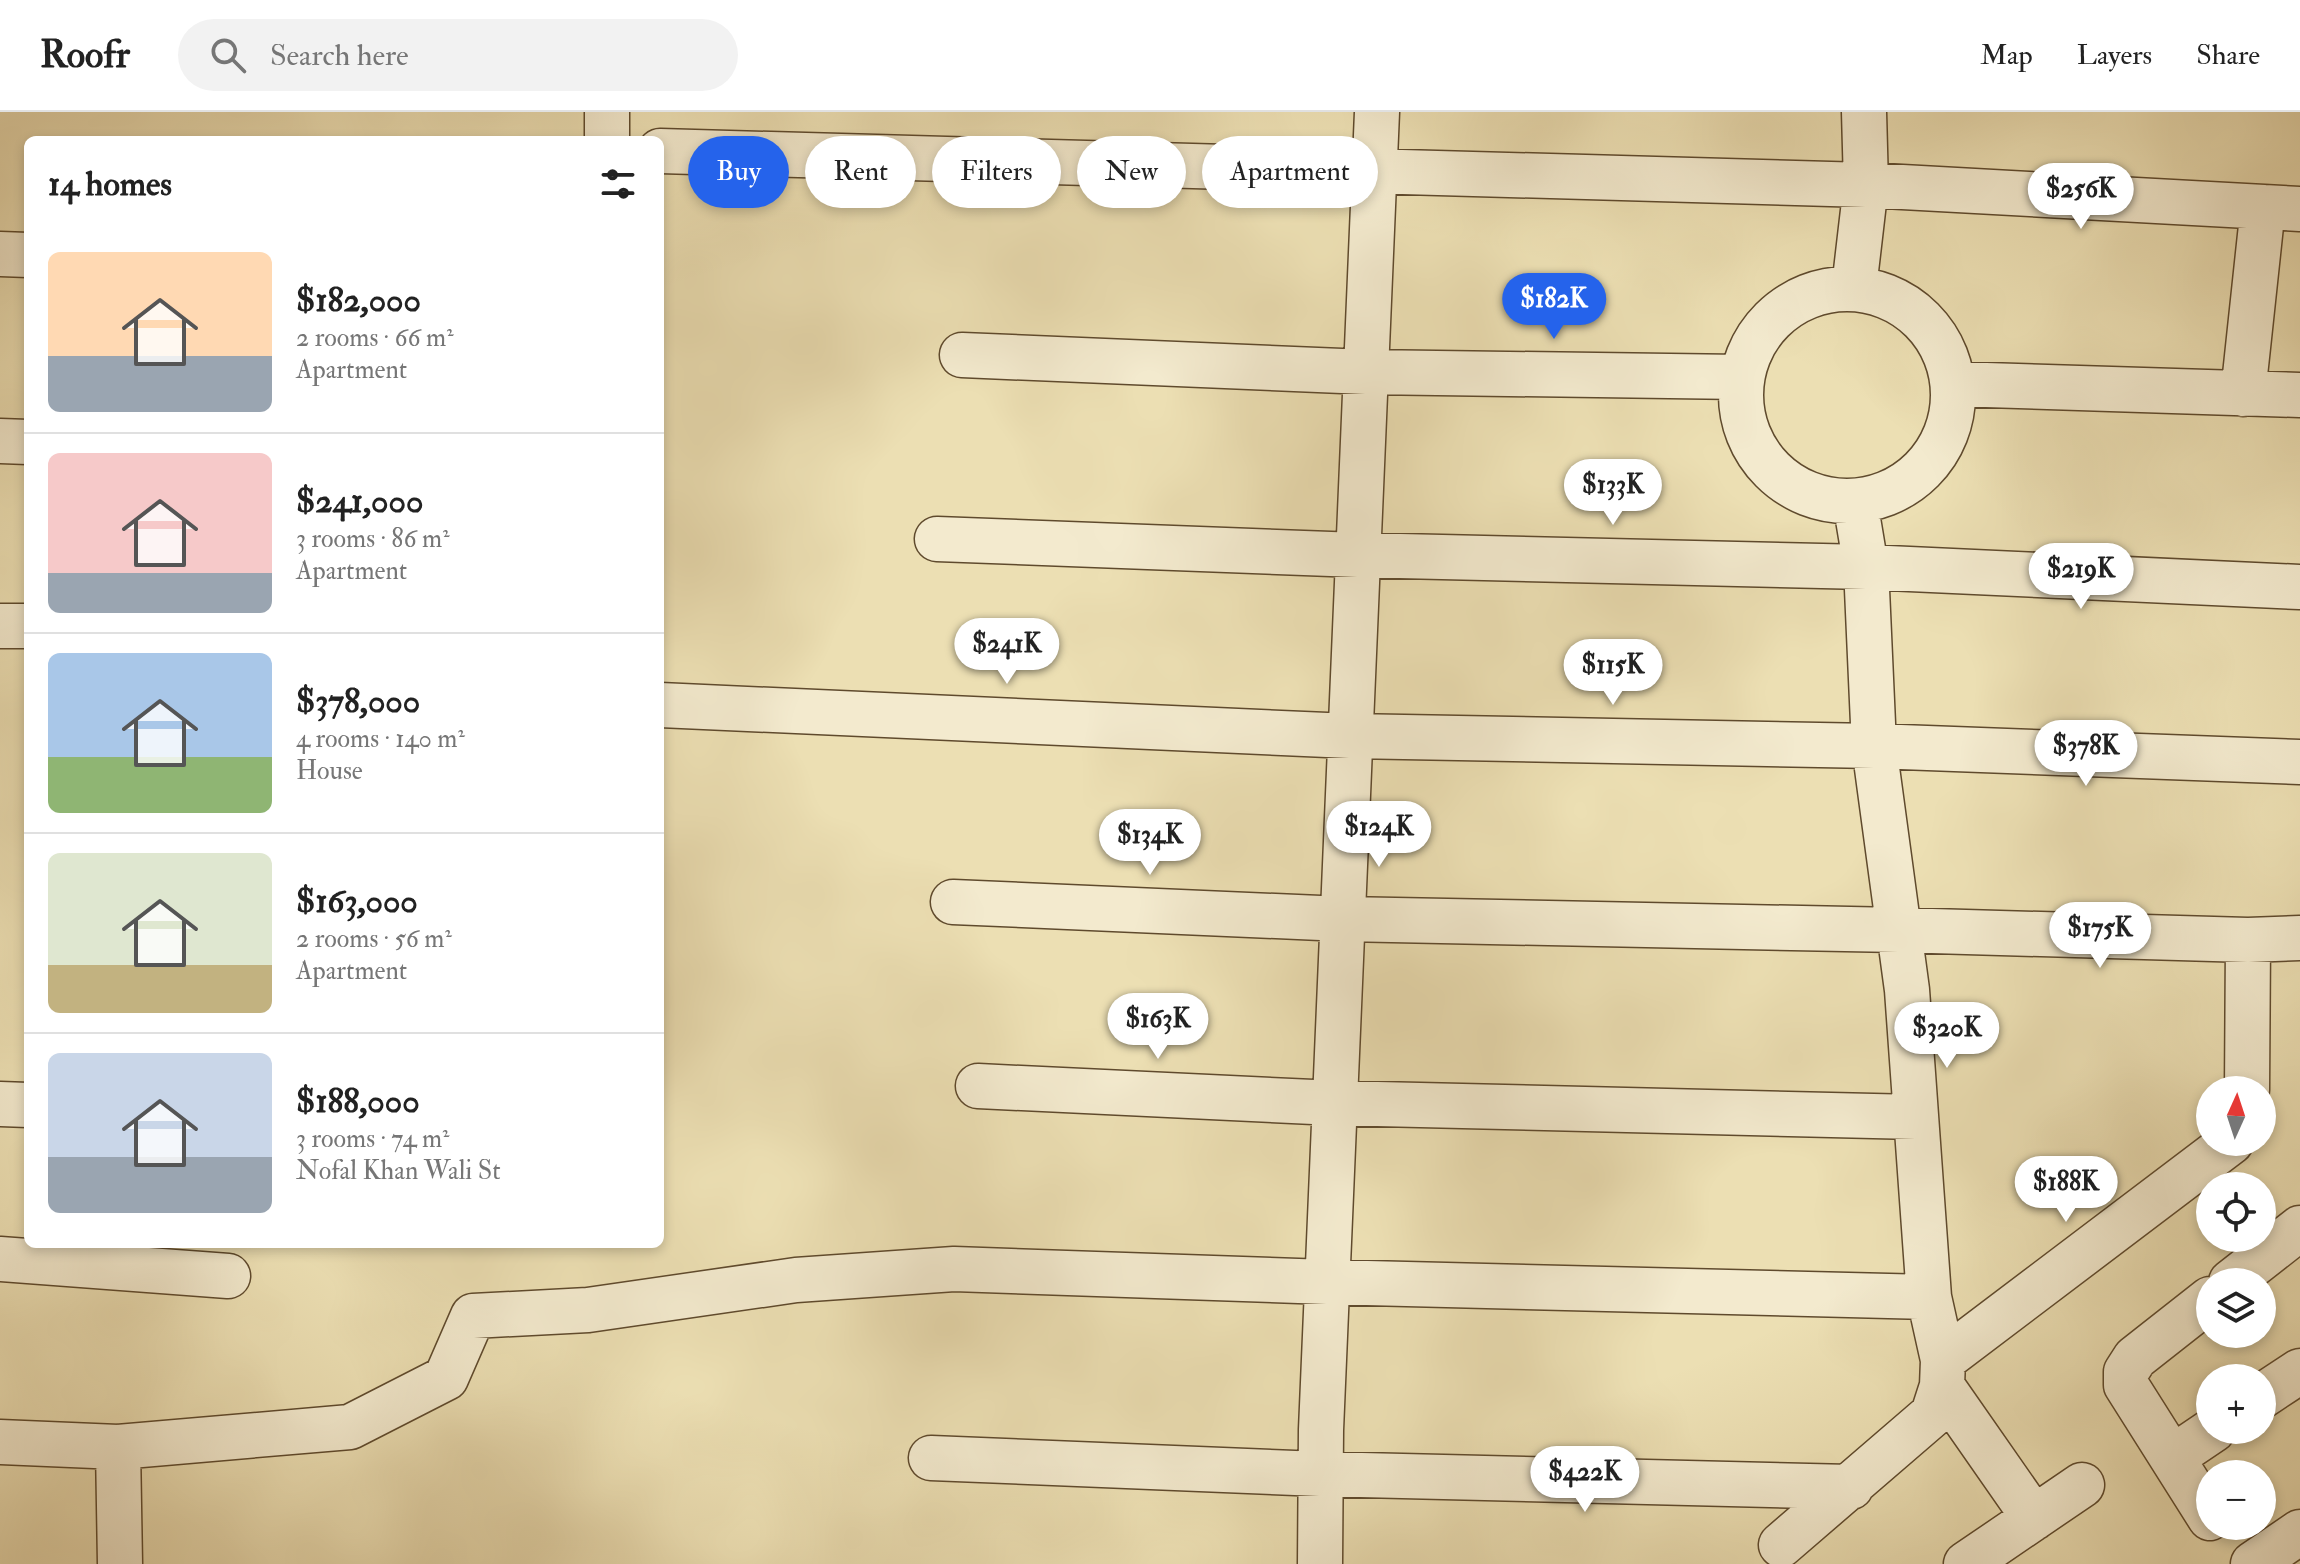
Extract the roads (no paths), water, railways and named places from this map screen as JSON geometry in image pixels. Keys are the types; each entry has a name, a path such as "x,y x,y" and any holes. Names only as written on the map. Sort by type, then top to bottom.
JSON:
{"street":[{"path":"607,112 607,136"},
{"path":"1376,136 1377,112"},
{"path":"1854,288 1866,185 1864,112"},
{"path":"664,151 1202,167"},
{"path":"1378,172 1866,185 2281,208 2243,394"},
{"path":"1320,1564 1327,1282 1373,208"},
{"path":"0,254 24,255"},
{"path":"1854,288 1883,294 1910,308 1932,329 1947,356 1954,384 1951,418 1939,450 1917,476 1888,493 1855,501 1820,498 1799,489 1788,484 1762,461 1745,430 1739,395 1745,361 1761,330 1787,306 1819,292 1854,288"},
{"path":"962,355 1366,372 1742,377"},
{"path":"1954,384 2300,395"},
{"path":"0,441 24,442"},
{"path":"1783,1558 1851,1487 1933,1414 1942,1373 1929,1297 1907,990 1874,746 1866,567 1855,501"},
{"path":"937,539 1358,555 1866,567 2300,587"},
{"path":"0,626 24,626"},
{"path":"664,705 1350,736 1874,746 2300,762"},
{"path":"953,902 1343,919 2248,940 2300,938"},
{"path":"2247,1076 2248,940"},
{"path":"978,1086 1335,1103 1916,1117"},
{"path":"0,1104 24,1105"},
{"path":"1942,1373 2213,1156"},
{"path":"2249,1268 2300,1228"},
{"path":"0,1259 228,1276"},
{"path":"0,1442 118,1447 350,1427 446,1378 473,1316 588,1310 796,1280 954,1269 1929,1297"},
{"path":"2196,1310 2135,1358 2126,1372 2126,1385 2196,1495"},
{"path":"2276,1387 2300,1371"},
{"path":"1942,1373 2034,1518"},
{"path":"2173,1457 2196,1441"},
{"path":"118,1447 120,1564"},
{"path":"931,1458 1320,1474 1851,1487"},
{"path":"1966,1564 2082,1485"},
{"path":"2253,1564 2300,1532"},
{"path":"2223,1540 2238,1564"}]}
